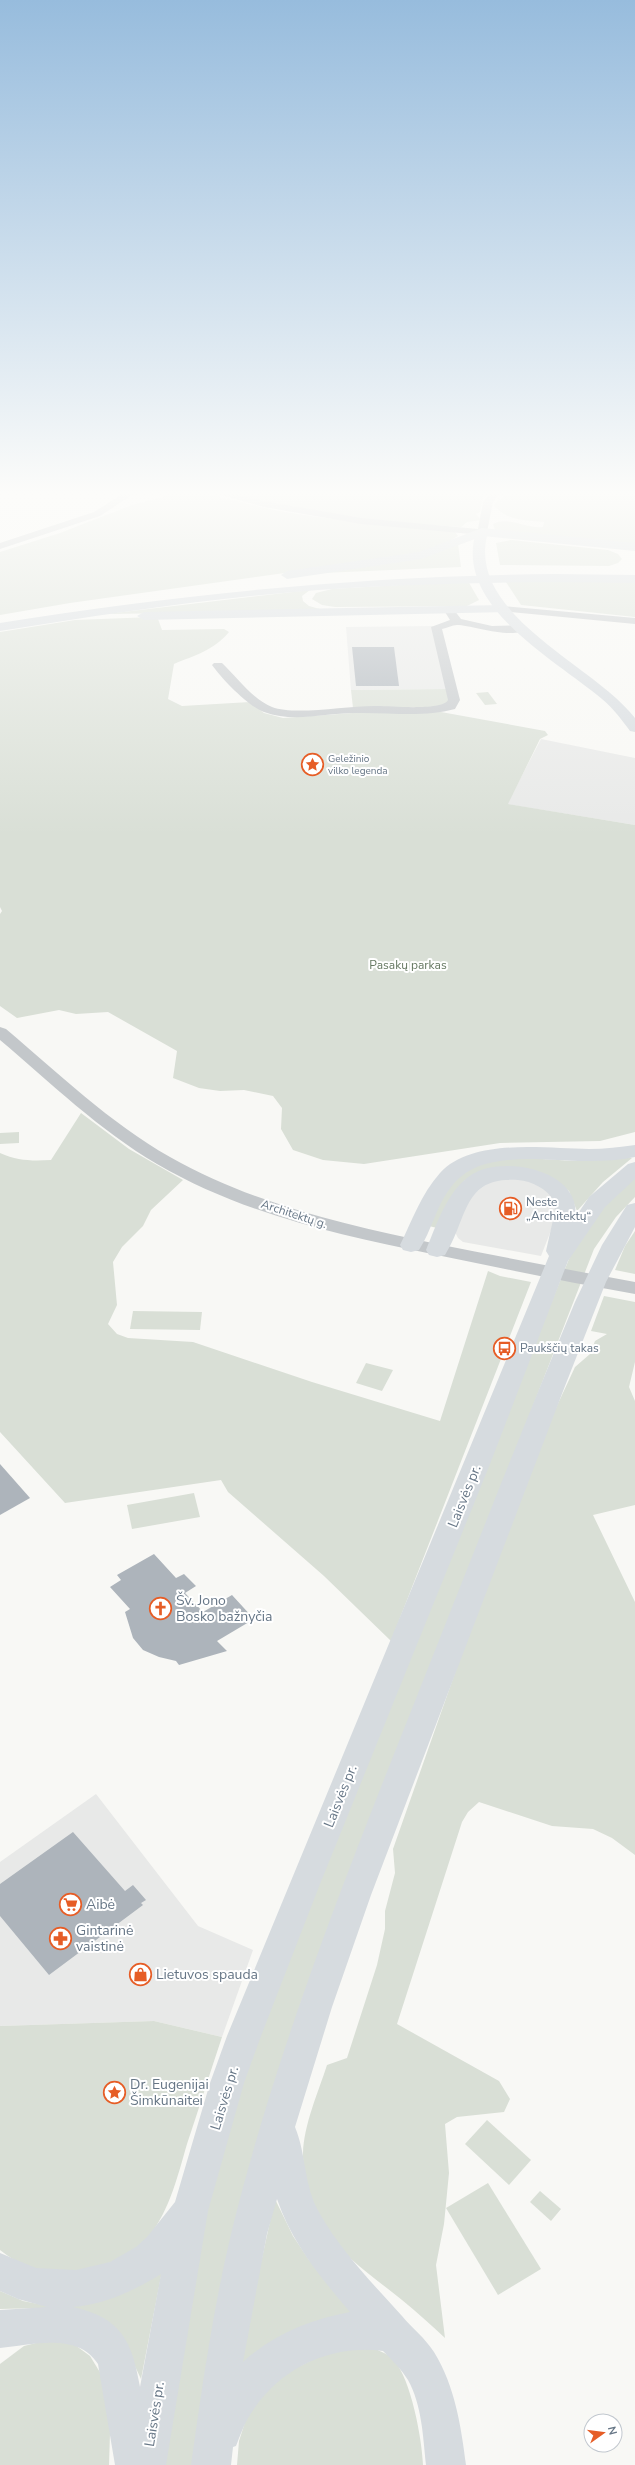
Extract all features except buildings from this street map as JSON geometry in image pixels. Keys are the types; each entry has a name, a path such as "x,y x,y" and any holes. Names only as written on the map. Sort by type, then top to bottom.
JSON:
{"main road":[{"path":"0,619 89,606"},
{"path":"0,627 136,606"},
{"path":"315,606 337,609 477,607 503,609"},
{"path":"501,606 540,646 604,693 635,728"},
{"path":"29,622 106,616 454,617 503,609"},
{"path":"410,1244 441,1186 449,1175 473,1161 506,1154 589,1157 635,1151"},
{"name":"Laisvės pr.","path":"146,2465 190,2211 227,2083 244,2036 304,1884 477,1464 557,1261 597,1202 635,1168"},
{"path":"437,1250 464,1192 472,1183 488,1176 514,1173 527,1174 545,1181 560,1192 565,1200 567,1208 558,1238 557,1261"},
{"path":"212,2458 228,2344 246,2254 281,2122 315,2009 345,1923 529,1444 604,1260 635,1210"},
{"path":"281,2122 284,2166 296,2205 309,2233 393,2334 413,2355 432,2389 441,2425 446,2465"},
{"path":"0,2272 14,2281 50,2290 87,2288 120,2276 150,2260 172,2237 190,2211"},
{"path":"0,2329 64,2324 82,2328 105,2341 116,2358 134,2465"},
{"path":"212,2458 236,2401 252,2381 273,2360 300,2345 351,2330 393,2334"}],"street":[{"path":"503,609 635,621"},
{"path":"218,665 240,686 252,701 274,712 291,713 354,709 444,708 451,706 454,700 436,627 454,617 492,629 521,628"},
{"name":"Architektų g.","path":"0,1032 134,1141 200,1180 327,1226 504,1264 635,1288"}],"shaded area":[{"path":"433,626 448,689 351,690 346,627"},
{"path":"541,739 635,758 635,825 507,804"},
{"path":"495,1178 531,1180 555,1195 557,1215 541,1256 463,1242 458,1238 455,1232 468,1198"},
{"path":"96,1794 198,1926 253,1950 222,2037 154,2021 0,2026 0,1862"}],"green space":[{"path":"0,606 52,606 0,615"},
{"path":"174,606 309,606 327,611 106,614"},
{"path":"329,606 463,606 335,607"},
{"path":"531,606 635,606 635,617"},
{"name":"Pasakų parkas","path":"153,617 158,619 162,630 224,629 229,632 217,644 174,664 168,699 182,706 250,702 264,713 283,718 367,712 441,712 545,731 548,735 540,739 508,804 635,825 635,1132 600,1141 500,1143 364,1164 323,1160 293,1150 281,1129 282,1108 273,1096 244,1090 220,1091 199,1088 173,1078 177,1051 108,1012 76,1014 59,1010 17,1018 0,1006 0,914 2,911 0,907 0,632 75,620"},
{"path":"448,689 450,699 444,707 353,708 351,690"},
{"path":"488,692 497,704 485,705 476,693"},
{"path":"81,1113 129,1149 183,1180 151,1210 143,1226 122,1247 113,1262 117,1305 108,1324 117,1334 128,1338 193,1342 312,1382 440,1421 488,1271 500,1276 531,1282 391,1641 324,1576 228,1492 221,1480 65,1503 0,1432 0,1153 13,1158 25,1160 51,1160"},
{"path":"19,1132 19,1143 0,1144 0,1133"},
{"path":"526,1158 577,1161 632,1158 603,1182 577,1211 569,1191 548,1176 465,1180 453,1195 437,1228 429,1226 448,1188 460,1176 474,1167 490,1162 508,1159"},
{"path":"635,1173 635,1197 616,1217 594,1249 301,2002 198,2465 163,2465 201,2232 237,2097 270,1995 569,1259 590,1219"},
{"path":"635,1231 635,1274 615,1270 625,1246"},
{"path":"604,1296 635,1302 635,1362 629,1387 635,1401 635,1505 593,1515 635,1602 635,1855 612,1838 593,1829 552,1826 479,1802 468,1812 462,1822 397,2024 499,2081 510,2099 504,2112 457,2117 445,2124 449,2173 444,2224 436,2265 445,2338 408,2305 356,2264 340,2248 331,2236 310,2196 304,2167 304,2142 312,2109 327,2065 347,2058 377,1965 385,1929 385,1911 395,1873 393,1849 474,1619 548,1425 575,1367 590,1354 595,1341 607,1334 591,1331"},
{"path":"133,1311 202,1312 200,1330 130,1329"},
{"path":"366,1363 393,1370 382,1391 356,1383"},
{"path":"194,1493 200,1517 132,1529 127,1505"},
{"path":"154,2021 222,2037 187,2144 177,2180 157,2225 150,2235 136,2249 119,2259 100,2266 69,2272 48,2272 19,2263 0,2250 0,2026"},
{"path":"487,2120 531,2160 509,2185 465,2144"},
{"path":"488,2183 541,2269 498,2295 446,2208"},
{"path":"540,2191 561,2209 551,2221 530,2202"},
{"path":"275,2199 293,2236 309,2260 359,2313 238,2367"},
{"path":"164,2261 141,2379 133,2362 40,2308 0,2309 0,2291 23,2301 48,2306"},
{"path":"52,2339 71,2342 90,2356 101,2374 111,2402 109,2465 0,2465 0,2364 24,2346"},
{"path":"367,2345 385,2353 394,2360 406,2381 418,2425 423,2465 237,2465 239,2441 249,2410 271,2380 337,2348"}],"place":[{"name":"Geležinio vilko legenda","path":"312,764"},
{"name":"Neste „Architektų“","path":"511,1209"},
{"name":"Paukščių takas","path":"504,1348"},
{"name":"Šv. Jono Bosko bažnyčia","path":"161,1608"},
{"name":"Aibė","path":"71,1904"},
{"name":"Gintarinė vaistinė","path":"60,1938"},
{"name":"Lietuvos spauda","path":"140,1974"},
{"name":"Dr. Eugenijai Šimkūnaitei","path":"115,2092"}]}
